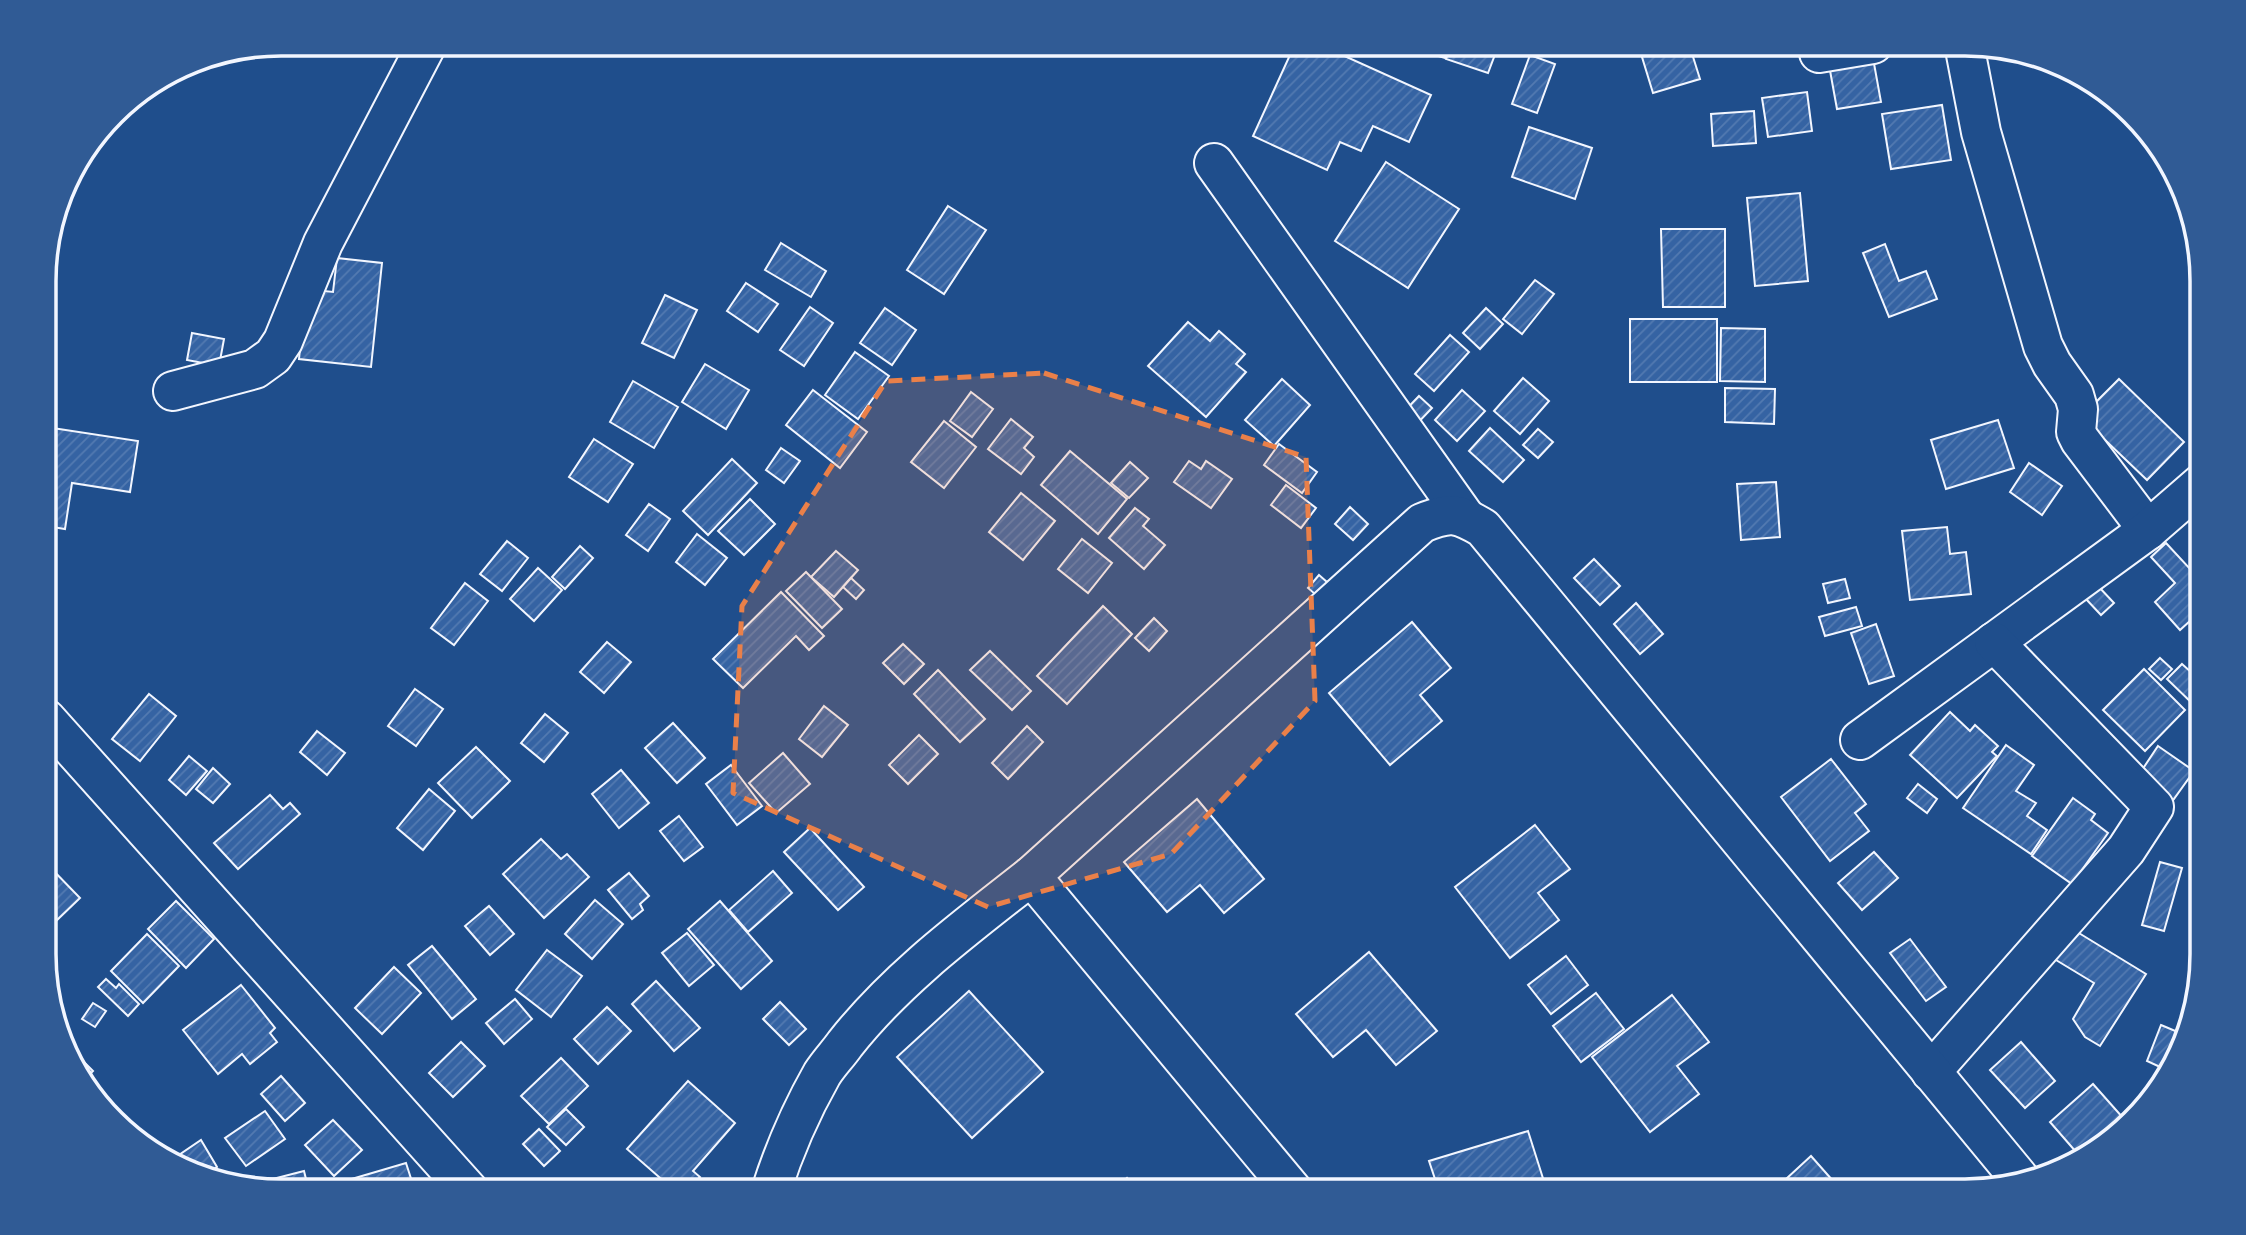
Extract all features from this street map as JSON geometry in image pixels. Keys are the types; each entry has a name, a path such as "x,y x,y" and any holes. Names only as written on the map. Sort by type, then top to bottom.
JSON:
{"street":[{"path":"173,391 255,369 273,356 283,341 323,243 422,56"},
{"path":"1966,56 1981,132 2043,346 2074,395 2078,409 2076,432 2080,440 2148,530"},
{"path":"1214,163 1465,517"},
{"path":"1860,740 2148,530 2190,493"},
{"path":"775,1179 785,1148 823,1072 893,989 1031,876 1422,523 1445,514 1465,517 1483,528 2015,1173"},
{"path":"1931,1072 2126,850 2154,807 1994,642"},
{"path":"56,730 458,1179"},
{"path":"1031,876 1283,1179"}],"highlighted area":[{"path":"1044,373 1306,457 1315,701 1171,854 988,907 733,793 742,606 886,381"}],"building":[{"path":"1290,56 1345,56 1431,95 1409,142 1373,126 1361,151 1340,142 1327,170 1253,136"},
{"path":"1447,56 1494,56 1488,73 1446,59"},
{"path":"1530,56 1555,64 1537,113 1512,104"},
{"path":"1642,56 1693,56 1700,79 1653,93"},
{"path":"1873,58 1881,102 1837,109 1829,65"},
{"path":"1807,92 1812,131 1768,137 1762,98"},
{"path":"1942,105 1951,160 1891,169 1882,114"},
{"path":"1754,111 1756,143 1713,146 1711,114"},
{"path":"1529,127 1592,148 1575,199 1512,177"},
{"path":"1386,162 1459,209 1408,288 1335,241"},
{"path":"1800,193 1808,281 1755,286 1747,198"},
{"path":"948,206 986,230 944,294 907,270"},
{"path":"1661,229 1725,229 1725,307 1663,307"},
{"path":"781,243 826,271 811,297 765,270"},
{"path":"1885,244 1899,281 1926,271 1937,299 1889,317 1863,253"},
{"path":"337,258 382,263 371,367 299,359 306,289 333,292"},
{"path":"1535,280 1554,294 1522,334 1503,319"},
{"path":"746,283 778,304 758,332 727,311"},
{"path":"665,295 697,310 674,358 642,343"},
{"path":"810,307 833,323 804,366 780,350"},
{"path":"885,308 916,330 892,365 860,343"},
{"path":"1486,308 1503,324 1480,349 1463,333"},
{"path":"1630,319 1717,319 1717,382 1630,382"},
{"path":"1188,322 1210,341 1219,331 1245,354 1236,364 1246,372 1206,417 1148,366"},
{"path":"1721,328 1765,329 1765,382 1720,381"},
{"path":"192,333 224,339 219,366 187,360"},
{"path":"1450,335 1469,352 1434,391 1415,374"},
{"path":"855,352 889,376 858,419 825,395"},
{"path":"705,364 749,390 726,429 682,402"},
{"path":"1523,378 1549,401 1520,434 1494,411"},
{"path":"1282,379 1310,405 1274,446 1245,420"},
{"path":"2119,379 2184,442 2147,480 2081,417"},
{"path":"633,381 678,407 654,448 610,422"},
{"path":"1725,388 1775,389 1774,424 1725,422"},
{"path":"813,390 867,432 840,468 786,425"},
{"path":"1462,390 1485,411 1457,441 1435,420"},
{"path":"971,392 993,409 972,437 950,421"},
{"path":"1419,396 1432,408 1408,433 1395,421"},
{"path":"1011,419 1033,437 1024,448 1034,457 1021,474 988,449"},
{"path":"1998,420 2014,468 1946,489 1931,440"},
{"path":"944,421 976,447 944,488 911,462"},
{"path":"1490,428 1524,460 1503,482 1469,451"},
{"path":"56,429 138,441 130,492 72,483 65,529 56,528"},
{"path":"1538,429 1553,442 1538,458 1523,445"},
{"path":"594,439 633,464 608,502 569,477"},
{"path":"1279,444 1317,472 1302,493 1264,465"},
{"path":"781,448 800,461 784,483 766,470"},
{"path":"1070,451 1127,499 1098,534 1041,485"},
{"path":"732,459 757,483 708,535 683,511"},
{"path":"1189,461 1201,469 1206,461 1232,479 1211,508 1174,482"},
{"path":"1130,462 1148,478 1129,498 1111,483"},
{"path":"2029,463 2062,486 2042,515 2010,492"},
{"path":"1776,482 1780,537 1741,540 1737,484"},
{"path":"1286,485 1316,508 1301,528 1271,505"},
{"path":"1021,493 1055,521 1023,560 989,532"},
{"path":"750,499 775,524 744,555 718,531"},
{"path":"649,504 670,519 648,551 626,535"},
{"path":"1350,507 1368,524 1353,540 1335,524"},
{"path":"1135,508 1149,519 1143,526 1165,545 1144,569 1109,538"},
{"path":"1947,527 1950,554 1966,552 1971,594 1910,600 1902,531"},
{"path":"697,534 727,558 705,585 676,562"},
{"path":"1082,539 1112,563 1088,593 1058,569"},
{"path":"507,541 528,558 502,591 480,574"},
{"path":"2166,543 2190,569 2190,621 2180,630 2155,602 2175,583 2151,557"},
{"path":"580,546 593,558 565,589 552,577"},
{"path":"836,551 858,570 834,597 811,577"},
{"path":"1594,559 1620,586 1600,605 1574,578"},
{"path":"538,568 562,590 534,621 510,599"},
{"path":"806,572 842,609 822,628 786,591"},
{"path":"1319,575 1335,589 1323,601 1308,588"},
{"path":"851,578 864,590 856,599 843,587"},
{"path":"1845,579 1850,598 1828,603 1823,584"},
{"path":"465,583 488,601 454,645 431,628"},
{"path":"2098,586 2114,603 2101,615 2085,598"},
{"path":"781,592 824,636 809,650 796,636 743,688 713,659"},
{"path":"1636,603 1663,634 1640,654 1614,624"},
{"path":"1103,606 1132,634 1067,704 1037,676"},
{"path":"1856,607 1862,626 1825,636 1819,617"},
{"path":"1154,618 1167,631 1149,651 1135,638"},
{"path":"1412,622 1451,668 1420,695 1442,721 1390,765 1329,693"},
{"path":"1876,624 1894,676 1869,684 1851,633"},
{"path":"607,642 631,662 604,693 580,672"},
{"path":"903,644 924,664 904,684 883,663"},
{"path":"990,651 1031,691 1012,710 970,670"},
{"path":"2160,658 2172,669 2161,680 2149,669"},
{"path":"2182,664 2190,671 2190,701 2167,679"},
{"path":"2144,669 2185,710 2145,751 2103,710"},
{"path":"938,670 985,719 960,742 914,694"},
{"path":"415,689 443,709 416,746 388,726"},
{"path":"149,694 176,716 140,761 112,739"},
{"path":"824,706 848,725 822,757 799,739"},
{"path":"1950,712 1970,731 1975,725 1998,746 1992,752 1997,756 1957,798 1910,755"},
{"path":"545,714 568,733 544,762 521,743"},
{"path":"673,723 705,758 677,783 645,748"},
{"path":"1027,726 1043,742 1008,779 992,763"},
{"path":"317,731 345,753 327,775 300,752"},
{"path":"919,735 938,754 908,784 889,765"},
{"path":"2006,745 2034,765 2016,791 2036,803 2027,816 2047,830 2031,854 1963,808"},
{"path":"2158,746 2190,768 2190,777 2171,803 2136,779"},
{"path":"476,747 510,781 472,818 438,783"},
{"path":"783,753 810,784 776,813 749,783"},
{"path":"189,756 207,771 186,795 169,780"},
{"path":"1831,759 1866,804 1855,813 1869,831 1830,861 1781,797"},
{"path":"731,765 762,806 737,825 706,784"},
{"path":"213,768 230,784 213,803 196,789"},
{"path":"621,770 649,803 619,828 592,794"},
{"path":"1918,784 1937,799 1927,813 1907,798"},
{"path":"429,789 455,811 423,850 397,828"},
{"path":"270,795 283,809 290,803 300,814 238,869 214,843"},
{"path":"2073,798 2095,814 2091,820 2108,833 2072,884 2032,856"},
{"path":"1197,799 1264,879 1224,913 1200,885 1167,912 1124,862"},
{"path":"679,816 703,847 684,861 660,831"},
{"path":"1535,825 1570,869 1538,893 1559,920 1510,958 1455,887"},
{"path":"810,828 864,887 838,910 784,852"},
{"path":"541,839 561,859 567,854 589,877 544,918 503,874"},
{"path":"1874,852 1898,878 1862,910 1838,883"},
{"path":"2160,862 2182,868 2164,931 2142,925"},
{"path":"773,871 792,893 748,932 729,910"},
{"path":"56,873 80,898 56,921"},
{"path":"629,873 649,896 640,904 643,910 632,919 608,890"},
{"path":"595,900 623,924 592,959 565,934"},
{"path":"176,901 214,939 186,968 148,929"},
{"path":"720,901 772,961 741,989 688,929"},
{"path":"489,906 514,934 490,955 465,926"},
{"path":"2069,927 2146,974 2100,1046 2085,1037 2073,1019 2094,983 2051,957"},
{"path":"687,933 714,965 689,986 662,953"},
{"path":"147,934 179,966 143,1003 111,971"},
{"path":"1910,939 1946,987 1926,1001 1890,953"},
{"path":"432,946 476,999 452,1019 408,965"},
{"path":"547,950 582,976 551,1017 516,990"},
{"path":"1369,952 1437,1031 1396,1065 1366,1030 1333,1057 1296,1014"},
{"path":"1566,956 1588,985 1551,1014 1528,985"},
{"path":"394,967 421,993 382,1034 355,1008"},
{"path":"106,979 116,988 119,984 139,1004 128,1016 98,987"},
{"path":"656,981 700,1028 674,1051 632,1004"},
{"path":"241,985 275,1028 270,1033 277,1042 250,1064 242,1054 218,1074 183,1030"},
{"path":"969,991 1043,1072 972,1138 897,1057"},
{"path":"1596,993 1624,1029 1581,1062 1553,1026"},
{"path":"1672,995 1709,1042 1677,1066 1699,1094 1650,1132 1592,1057"},
{"path":"515,999 532,1019 504,1044 486,1023"},
{"path":"780,1002 806,1029 789,1045 763,1019"},
{"path":"93,1003 106,1011 95,1027 82,1019"},
{"path":"607,1007 631,1031 598,1064 574,1039"},
{"path":"2161,1025 2176,1031 2159,1067 2147,1061"},
{"path":"461,1042 485,1066 453,1097 429,1073"},
{"path":"2021,1042 2055,1081 2025,1108 1990,1070"},
{"path":"561,1058 588,1086 549,1124 521,1096"},
{"path":"281,1076 305,1103 285,1121 261,1094"},
{"path":"688,1081 735,1123 693,1171 700,1177 698,1179 661,1179 627,1149"},
{"path":"2093,1084 2121,1115 2075,1150 2050,1122"},
{"path":"566,1109 584,1127 566,1145 547,1127"},
{"path":"265,1111 285,1139 246,1166 225,1138"},
{"path":"333,1120 362,1150 334,1176 305,1145"},
{"path":"539,1129 560,1151 544,1166 523,1144"},
{"path":"1528,1131 1543,1179 1435,1179 1429,1161"},
{"path":"201,1140 217,1167 208,1167 179,1155"},
{"path":"1811,1156 1831,1179 1786,1179"},
{"path":"406,1163 411,1179 352,1179"},
{"path":"304,1171 306,1179 281,1179 273,1179"}]}
